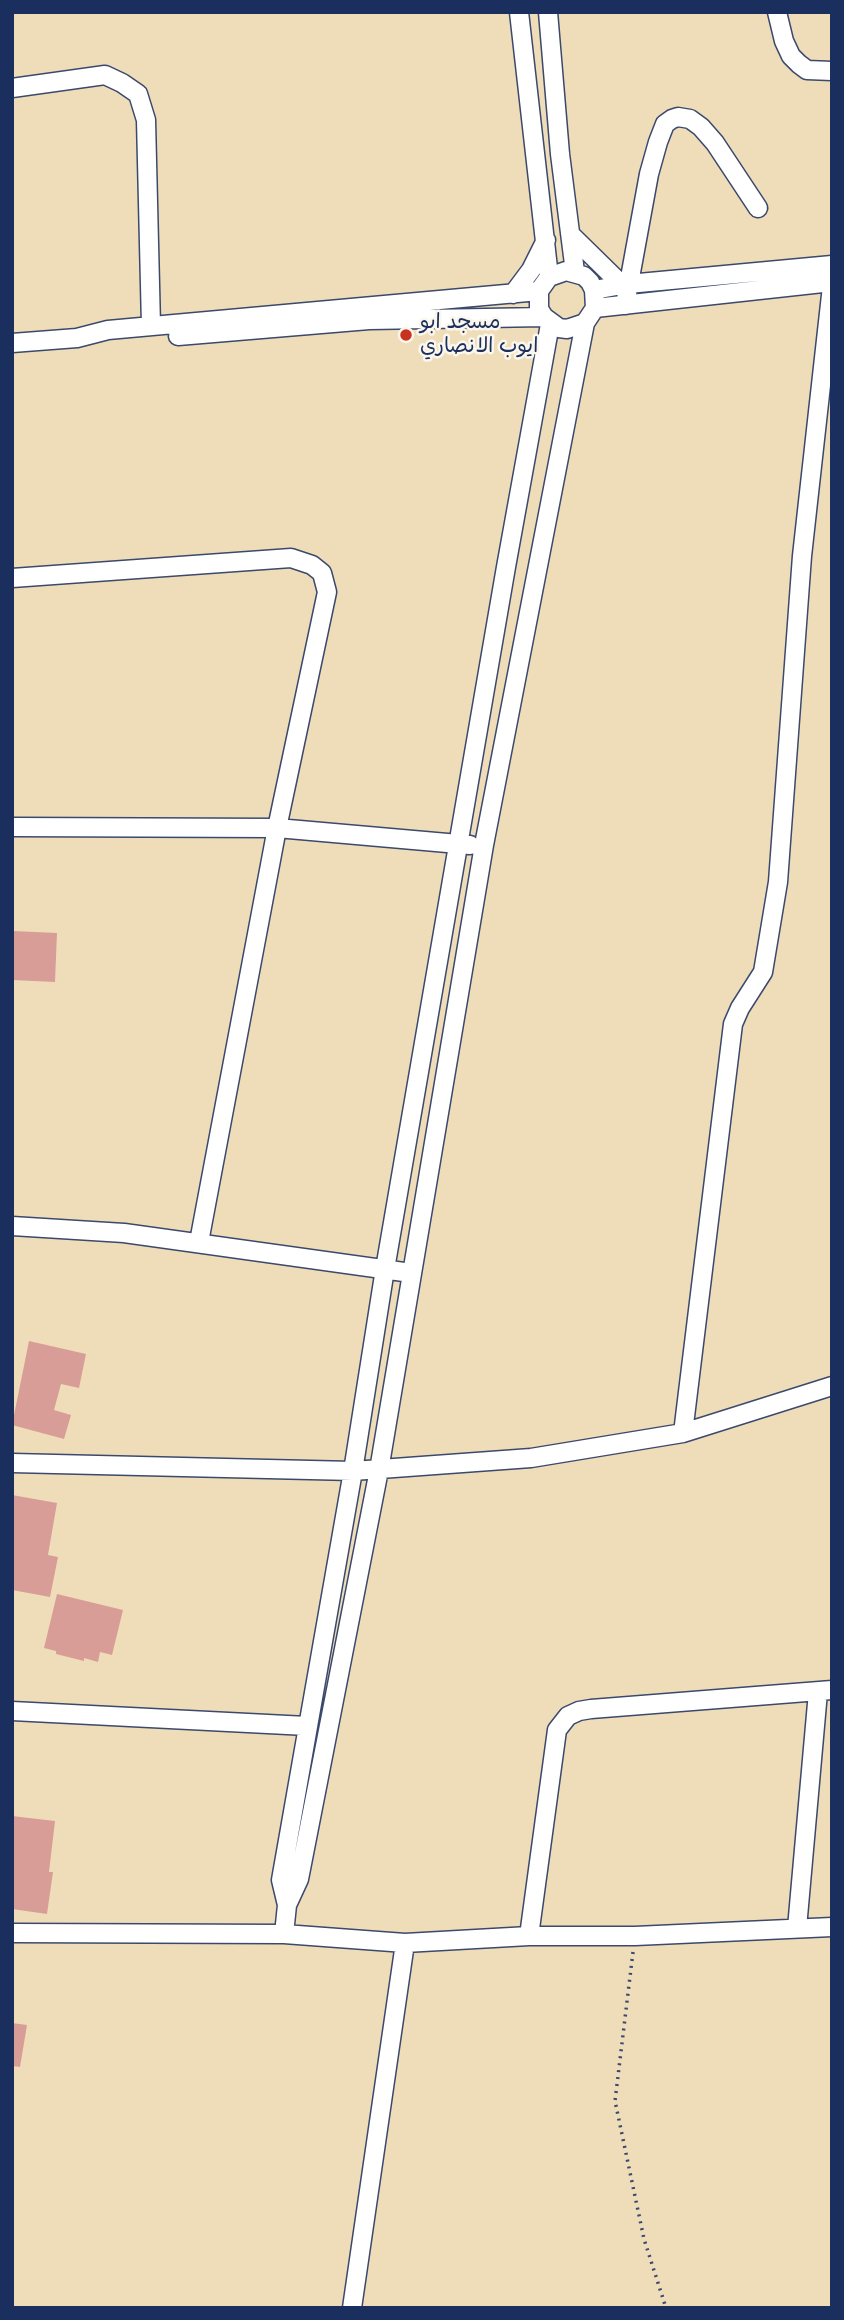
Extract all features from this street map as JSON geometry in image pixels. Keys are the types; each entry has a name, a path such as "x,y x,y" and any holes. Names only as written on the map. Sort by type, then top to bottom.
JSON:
{"street":[{"path":"287,1905 281,1880 353,1471 384,1269 547,321 538,300 544,284 545,240 519,12"},
{"path":"548,12 560,154 575,272"},
{"path":"777,12 784,41 799,64 807,70 832,71"},
{"path":"12,88 105,75 138,94 146,120 150,326"},
{"path":"625,305 625,285 649,174 665,124 678,117 690,118 701,127 715,143 758,208"},
{"path":"570,234 625,285"},
{"path":"513,294 531,270 545,240"},
{"path":"77,338 107,342 369,320 547,321 568,329 591,307 625,285 832,265"},
{"path":"12,343 77,338 108,330 513,294 544,284 566,271 583,276 591,307 484,845 379,1470 299,1879 287,1905 284,1934"},
{"path":"591,307 832,284 800,570 779,882 763,972 733,1024 683,1433"},
{"path":"12,578 291,558 312,565 322,573 327,592 277,828 199,1242"},
{"path":"12,827 277,828 484,845"},
{"path":"12,1226 124,1233 411,1273"},
{"path":"12,1463 353,1471 531,1458 683,1433 832,1386"},
{"path":"529,1936 557,1730 568,1716 591,1709 825,1691 797,1928"},
{"path":"12,1711 307,1726"},
{"path":"12,1933 284,1934 405,1943 529,1936 635,1936 832,1927"},
{"path":"352,2308 405,1943"}],"path":[{"path":"635,1936 615,2101 644,2239 666,2308"}],"building":[{"path":"13,931 57,933 55,982 12,980"},
{"path":"29,1341 86,1354 79,1388 61,1384 54,1410 71,1415 64,1439 12,1425"},
{"path":"12,1495 57,1503 48,1555 58,1557 50,1597 12,1590"},
{"path":"57,1594 123,1610 112,1655 100,1652 98,1662 84,1658 84,1661 44,1648"},
{"path":"12,1816 55,1821 49,1872 53,1872 47,1914 12,1909"},
{"path":"12,2023 27,2025 20,2067 12,2066"}],"place":[{"name":"مسجد ابو ايوب الانصاري","path":"406,335"}]}
